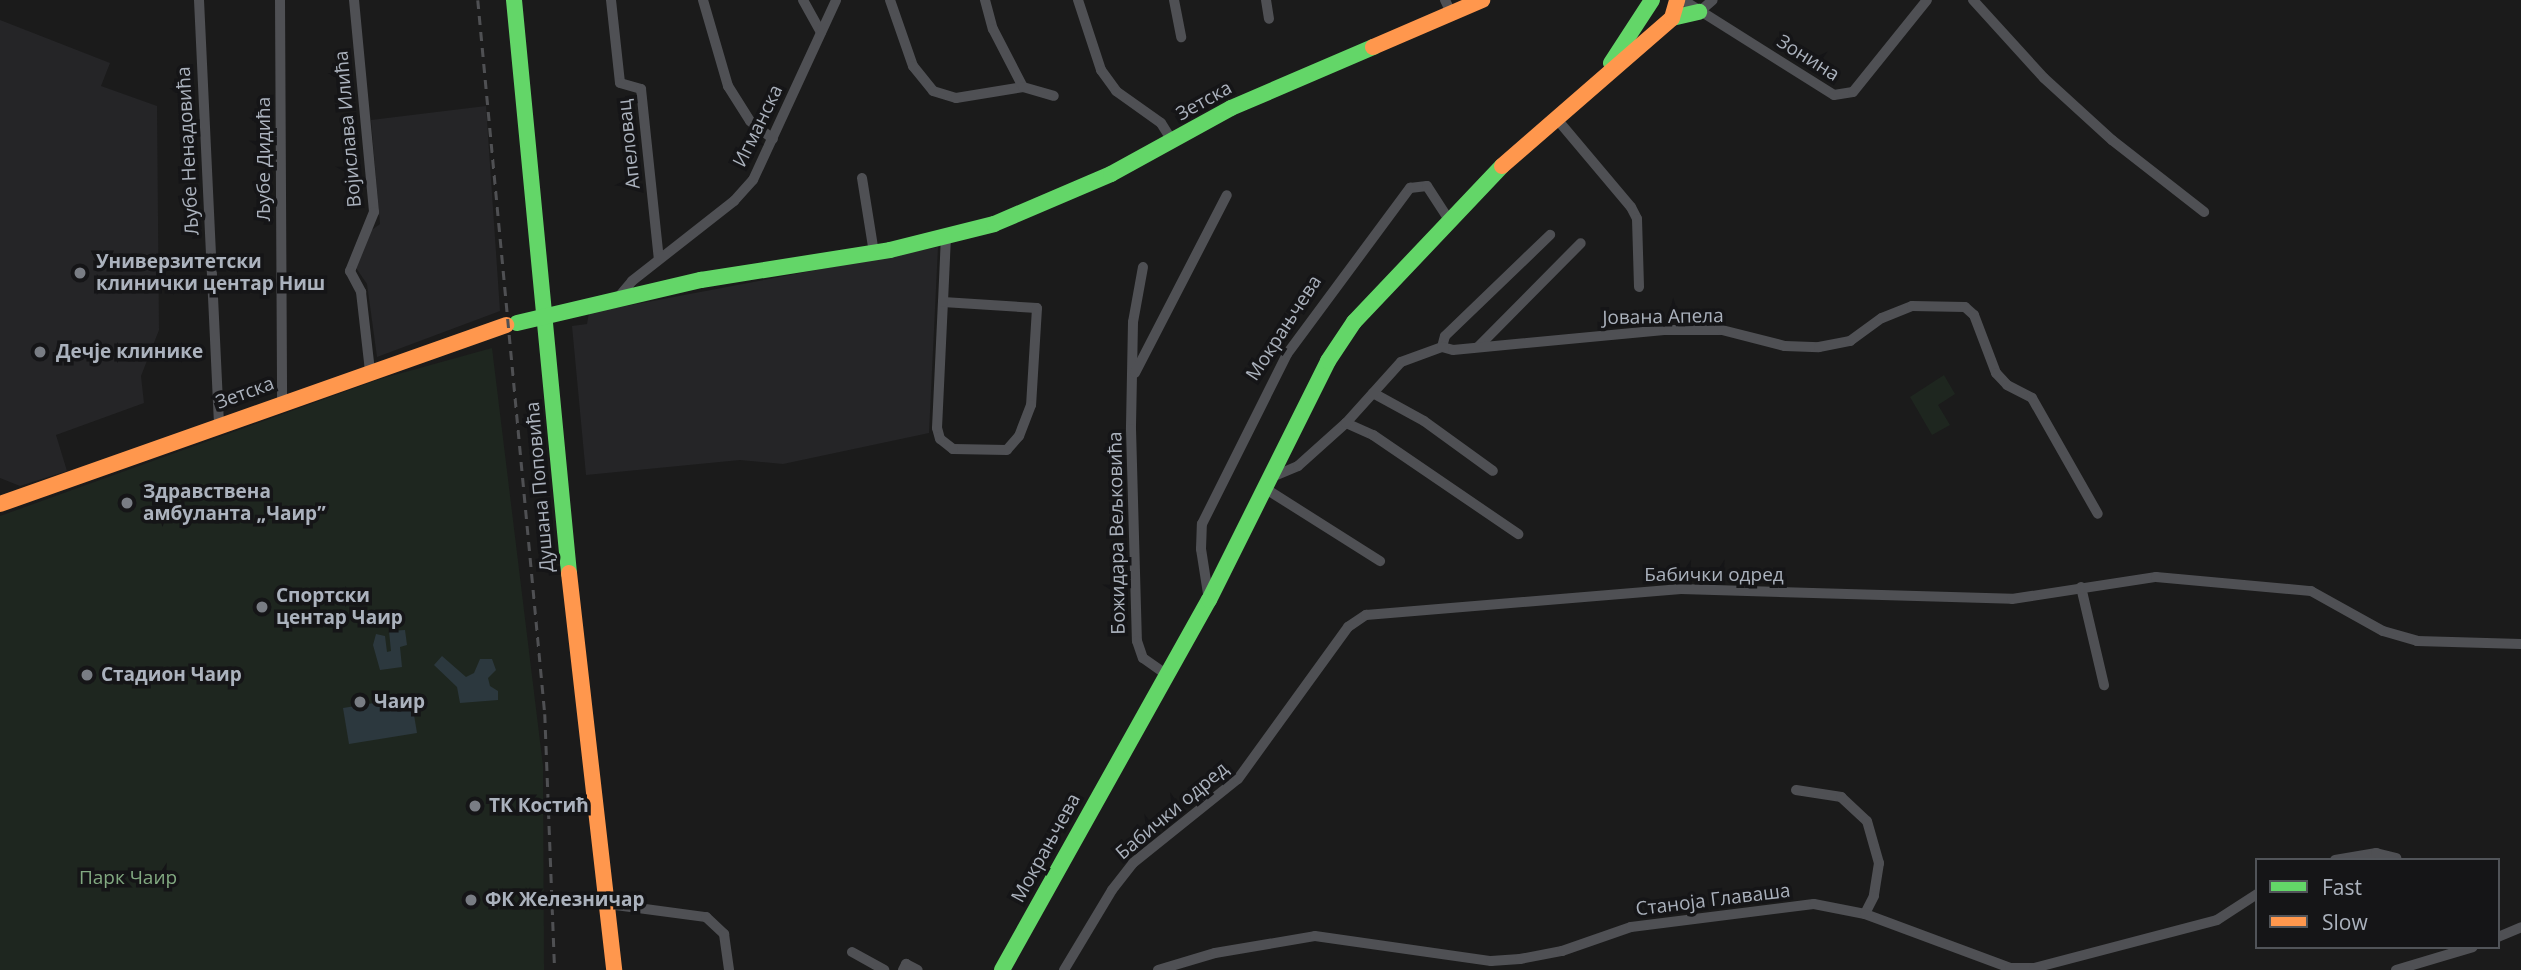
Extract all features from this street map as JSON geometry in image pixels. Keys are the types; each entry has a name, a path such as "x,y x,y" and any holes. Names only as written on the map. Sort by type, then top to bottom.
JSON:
{"street":[{"name":"Љубе Ненадовића","path":"199,0 219,425"},
{"name":"Љубе Дидића","path":"281,0 282,402"},
{"name":"Војислава Илића","path":"354,0 374,212 372,225 361,235 350,271 361,292 370,371"},
{"name":"Душана Поповића","path":"514,0 583,724 608,904 614,970"},
{"name":"Апеловац","path":"611,0 620,83 641,89 659,259"},
{"path":"704,0 728,86 750,121 773,139"},
{"path":"803,0 821,32"},
{"name":"Игманска","path":"617,299 659,259 745,189 773,139 836,0"},
{"path":"890,0 913,66 933,91 956,98 1023,87 1054,96"},
{"path":"985,0 993,29 1023,87"},
{"path":"1078,0 1101,70 1116,90 1161,123 1173,142"},
{"path":"1174,0 1181,37"},
{"path":"1266,0 1269,19"},
{"name":"Зетска","path":"0,504 370,371 512,324 701,280 874,253 946,236 1035,208 1173,142 1231,108 1448,7 1482,0"},
{"path":"1677,0 1672,18 1699,12 1713,0"},
{"name":"Зонина","path":"1683,0 1825,92 1843,95 1853,92 1927,0"},
{"path":"1973,0 2043,78 2112,140 2204,212"},
{"name":"Мокрањчева","path":"1603,77 1648,3"},
{"name":"Мокрањчева","path":"1002,970 1209,600 1328,361 1354,322 1448,218 1556,118 1672,18"},
{"path":"1556,118 1631,207 1638,232 1639,287"},
{"path":"862,178 874,253"},
{"name":"Мокрањчева","path":"1209,600 1201,549 1202,524 1287,354 1410,188 1427,186 1448,218"},
{"name":"Божидара Вељковића","path":"1132,377 1227,195"},
{"path":"1442,347 1445,336 1550,235"},
{"path":"943,302 1037,308 1031,405 1019,436 1007,450 953,449 940,439 943,302 946,236"},
{"path":"1478,347 1581,243"},
{"name":"Божидара Вељковића","path":"1143,267 1133,322 1132,377 1137,641 1143,658 1166,674"},
{"name":"Јована Апела","path":"1269,483 1298,466 1346,424 1401,362 1442,347 1478,347 1722,330 1785,346 1819,347 1850,341 1882,318 1912,306 1965,307 1974,314 1996,373 2007,385 2032,398 2098,514"},
{"path":"1373,393 1424,421 1493,471"},
{"path":"1346,424 1373,435 1518,534"},
{"path":"1269,483 1380,561"},
{"name":"Бабички одред","path":"1064,970 1112,890 1133,863 1238,779 1348,626 1366,614 1681,589 2012,599 2156,577 2311,591 2400,637 2521,644"},
{"path":"2081,587 2104,685"},
{"path":"1796,790 1841,797 1867,821 1879,863 1874,896 1865,914"},
{"path":"2347,858 2376,853 2393,858"},
{"name":"Станоја Главаша","path":"1158,970 1215,953 1315,936 1491,961 1562,951 1631,927 1814,904 1865,914 2010,968 2034,968 2217,920 2255,895"},
{"path":"608,904 706,917 724,934 729,970"},
{"path":"2500,936 2521,927"},
{"path":"2396,970 2466,949"},
{"path":"852,952 884,970"},
{"path":"903,970 906,964 918,970"}],"shaded area":[{"name":"Универзитетски клинички центар Ниш","path":"0,20 110,63 101,86 157,106 159,330 141,376 144,403 56,435 67,471 20,486 0,478"},
{"path":"486,106 500,311 377,357 367,284 354,265 365,235 380,224 371,120"},
{"path":"938,247 929,433 783,464 740,460 586,475 572,326 587,324 589,313"},
{"path":"405,630 407,645 400,647 402,667 380,670 373,645 376,634 385,636 387,652 391,651 389,631"},
{"path":"442,656 466,677 474,673 480,659 492,659 496,670 488,678 490,686 498,691 498,700 460,703 457,687 434,665"},
{"path":"411,697 417,733 349,744 343,708"}],"green space":[{"name":"Спортски центар Чаир","path":"492,348 543,766 544,970 0,970 0,516 380,379"},
{"path":"1944,375 1955,394 1938,405 1950,425 1932,435 1910,397"}],"railway":[{"path":"478,0 545,714 555,970"}],"traffic: fast":[{"path":"514,0 569,573"},
{"path":"1611,63 1652,0"},
{"path":"1672,18 1699,12"},
{"path":"517,323 701,280 890,250 994,224 1111,174 1231,108 1373,47"},
{"path":"1002,970 1209,600 1328,361 1354,322 1502,166"}],"traffic: slow":[{"path":"1373,47 1482,0"},
{"path":"1502,166 1672,18 1677,0"},
{"path":"0,504 506,325"},
{"path":"569,573 614,970"}],"place":[{"name":"Универзитетски клинички центар Ниш","path":"80,273"},
{"name":"Дечје клинике","path":"40,352"},
{"name":"Здравствена амбуланта „Чаир”","path":"127,503"},
{"name":"Спортски центар Чаир","path":"262,607"},
{"name":"Стадион Чаир","path":"87,675"},
{"name":"Чаир","path":"360,702"},
{"name":"ТК Костић","path":"475,806"},
{"name":"ФК Железничар","path":"471,900"}],"park label":[{"name":"Парк Чаир","path":"128,878"}]}
